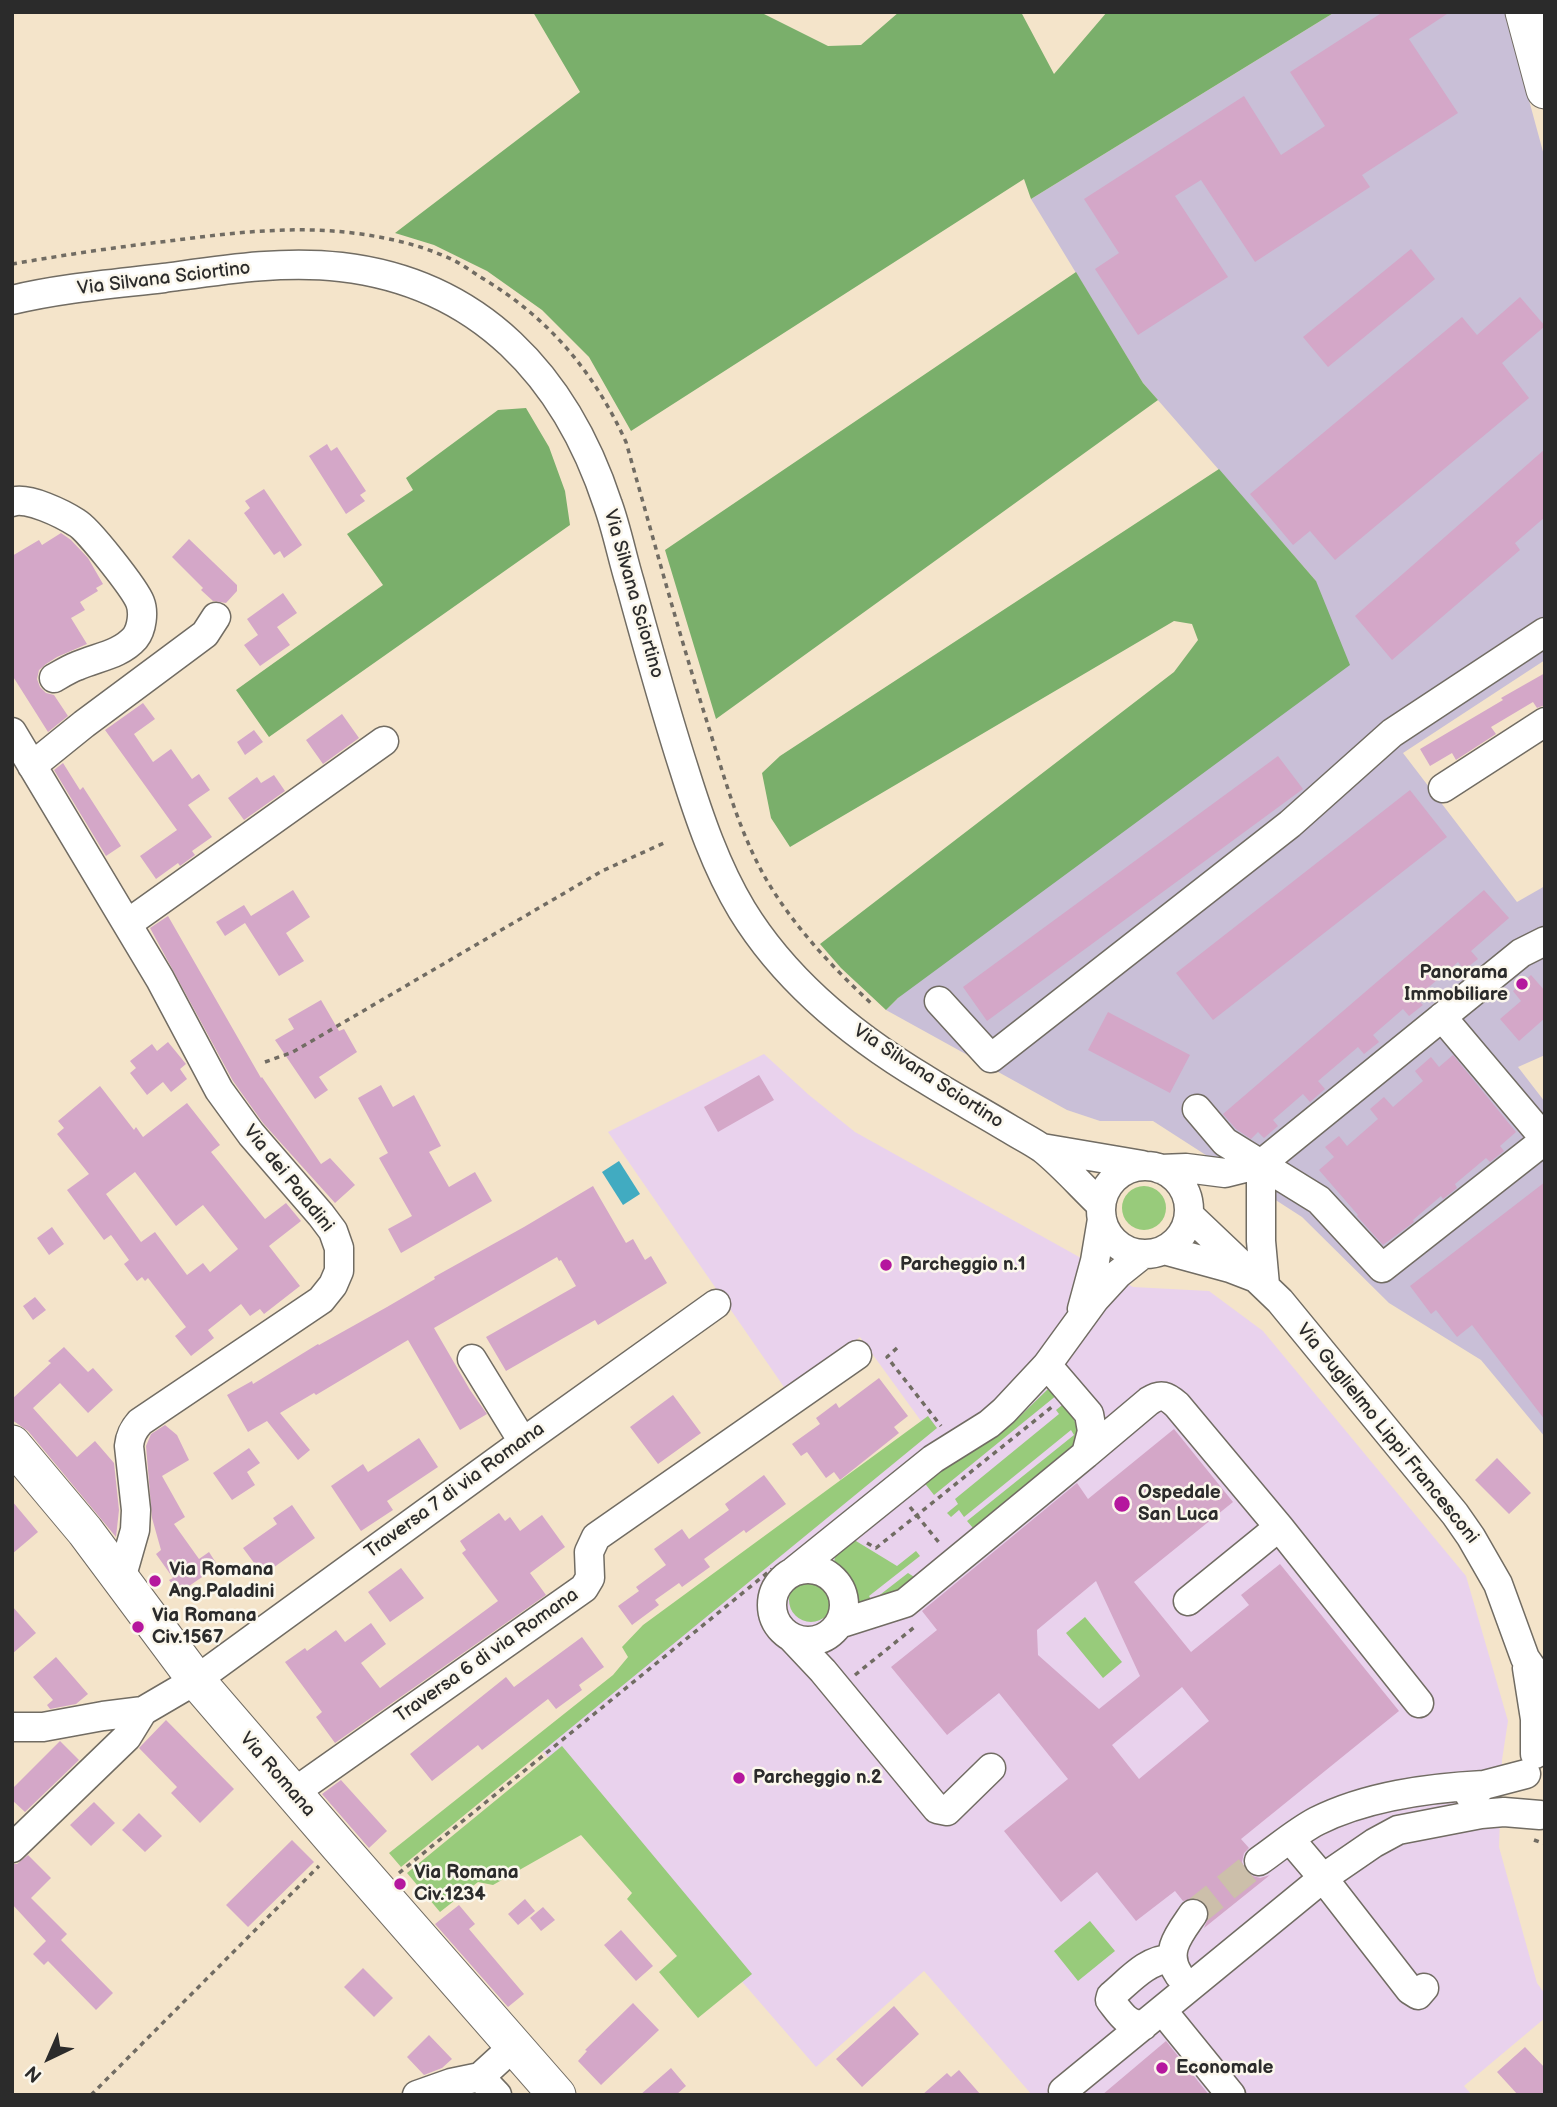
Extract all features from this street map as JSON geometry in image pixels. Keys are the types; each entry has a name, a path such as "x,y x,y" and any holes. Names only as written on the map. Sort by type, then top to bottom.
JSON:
{"main road":[{"path":"1524,12 1545,90"},
{"name":"Via Romana","path":"12,1444 72,1514 196,1680 557,2095"}],"street":[{"name":"Via Silvana Sciortino","path":"12,300 263,266 341,267 391,276 427,289 479,318 504,337 554,391 587,450 609,506 700,820 743,910 788,971 853,1030 926,1080 1042,1148 1101,1212"},
{"path":"12,502 19,500 37,504 79,524 122,574 141,603 142,621 135,637 117,652 77,666 54,678"},
{"path":"32,766 205,634 216,617"},
{"path":"939,1001 991,1058 1290,824 1392,733 1545,632"},
{"path":"1443,788 1545,722"},
{"name":"Via dei Paladini","path":"12,732 160,979 219,1090 251,1134 327,1222 336,1239 340,1256 336,1279 321,1300 140,1422 134,1429 129,1446 136,1510 135,1530 121,1579"},
{"path":"127,924 384,741"},
{"path":"1078,1321 1088,1290 1101,1212 1108,1185 1115,1177 1131,1168 1185,1168 1225,1173 1261,1164 1521,953 1545,941"},
{"path":"1197,1110 1225,1142 1319,1200 1382,1268 1545,1140 1442,1017"},
{"path":"1042,1148 1153,1167 1173,1176 1183,1187 1188,1201 1189,1215 1183,1232 1177,1240 1118,1274 1095,1299 1047,1365 1018,1398 989,1424 933,1458 780,1582 772,1598 778,1624 816,1634 905,1603 1126,1419 1157,1396 1167,1396 1279,1527 1419,1703"},
{"path":"1101,1212 1107,1233 1116,1244 1129,1251 1153,1252 1230,1268 1261,1281 1261,1164"},
{"name":"Via Guglielmo Lippi Francesconi","path":"1189,1215 1261,1281 1455,1514 1498,1584 1525,1658 1545,1687"},
{"name":"Traversa 7 di via Romana","path":"143,1711 196,1680 716,1304"},
{"name":"Traversa 6 di via Romana","path":"293,1794 584,1588 590,1578 589,1552 596,1537 857,1355"},
{"path":"472,1359 523,1442"},
{"path":"1047,1365 1089,1413 1092,1431 1086,1454"},
{"path":"1089,1413 1126,1419"},
{"path":"1188,1601 1279,1527"},
{"path":"797,1569 836,1582 844,1598 843,1616 816,1634"},
{"path":"816,1634 830,1680 937,1809 947,1811 991,1768"},
{"path":"1525,1658 1533,1701 1535,1758 1525,1787 1529,1800 1542,1817"},
{"path":"18,1732 143,1711"},
{"path":"12,1848 127,1737 143,1711"},
{"path":"1323,1878 1341,1853 1390,1814 1469,1797 1484,1785 1535,1758"},
{"path":"1259,1861 1315,1822 1342,1810 1448,1787 1484,1785"},
{"path":"1066,2095 1063,2091 1323,1878 1374,1843 1398,1830 1481,1814 1504,1812 1542,1817"},
{"path":"1290,1839 1409,1990 1418,1995 1424,1988"},
{"path":"1189,1988 1171,1959 1178,1938 1193,1914"},
{"path":"1153,2018 1132,2024 1110,2000 1111,1996 1149,1964 1160,1959 1171,1959"},
{"path":"1153,2018 1231,2095"},
{"path":"417,2095 451,2083 489,2086 514,2046"}],"path":[{"path":"12,264 228,233 334,231 410,245 451,259 511,295 540,320 572,354 596,385 626,442 713,742 744,833 766,878 810,939 844,979 873,1005"},
{"path":"265,1062 293,1052 603,871 666,842"},
{"path":"897,1348 887,1357 941,1426 940,1433"},
{"path":"866,1542 876,1548 1063,1398"},
{"path":"910,1506 956,1562"},
{"path":"399,1873 797,1569"},
{"path":"830,1680 917,1625"},
{"path":"90,2095 339,1846"}],"shaded area":[{"path":"1335,12 1505,12 1545,159 1545,660 1403,753 1517,902 1545,886 1545,1055 1518,1067 1545,1102 1545,1437 1481,1360 1389,1303 1302,1217 1153,1121 1100,1121 1067,1110 886,1010 1316,581 1143,383 1031,199"},
{"name":"Ospedale San Luca","path":"764,1054 855,1132 1133,1287 1209,1291 1263,1331 1466,1576 1508,1721 1502,1760 1499,1847 1537,1983 1545,1994 1545,2018 1464,2086 1472,2095 1032,2095 924,1971 816,2067 536,1744 929,1432 860,1337 786,1390 608,1132"}],"green space":[{"path":"533,12 760,12 828,46 861,45 899,12 1021,12 1054,74 1107,12 1335,12 1031,199 1024,179 631,431 589,357 542,310 487,271 434,245 395,233 580,92"},
{"path":"1076,272 1143,383 1158,400 716,719 665,550"},
{"path":"526,408 549,447 565,491 570,525 269,737 236,690 383,585 347,534 413,490 406,478 498,410"},
{"path":"1219,469 1316,581 1350,665 898,998 886,1010 841,968 820,944 1174,672 1198,640 1192,624 1174,621 790,847 771,818 762,773 780,756"},
{"path":"1144,1186 1153,1187 1160,1192 1165,1199 1165,1217 1160,1224 1153,1229 1144,1230 1135,1229 1128,1224 1123,1217 1122,1208 1123,1199 1128,1192 1135,1187"},
{"path":"1048,1389 1057,1395 934,1495 923,1481 1010,1426"},
{"path":"1066,1402 1079,1431 1078,1445 979,1535 967,1521 1074,1435 1071,1430 964,1517 959,1510 951,1517 947,1513 958,1504 955,1499 1059,1414 1056,1410"},
{"path":"928,1416 937,1428 401,1867 389,1853 613,1675 628,1657 622,1647 643,1625"},
{"path":"849,1541 856,1541 897,1566 916,1551 920,1556 869,1596 872,1601 908,1573 922,1582 855,1608 851,1589 834,1562 836,1552"},
{"path":"811,1578 826,1585 833,1600 826,1615 811,1622 796,1615 789,1600 796,1585"},
{"path":"1085,1617 1122,1662 1103,1678 1066,1633"},
{"path":"562,1746 752,1974 698,2018 659,1972 677,1956 627,1899 632,1893 581,1835 493,1885 478,1882 440,1912 407,1873"},
{"path":"1090,1921 1115,1951 1078,1981 1054,1951"}],"water":[{"path":"619,1161 640,1194 623,1205 602,1172"}],"building":[{"path":"1383,12 1450,12 1409,39 1458,113 1362,175 1370,187 1255,262 1201,180 1175,196 1228,277 1138,335 1095,269 1119,253 1084,199 1244,96 1281,155 1325,126 1290,72"},
{"path":"1411,249 1435,279 1328,367 1303,337"},
{"path":"1520,297 1545,326 1502,363 1529,398 1335,560 1310,531 1293,545 1250,494 1462,317 1477,335"},
{"path":"327,444 331,451 337,447 366,491 360,495 365,501 346,514 309,456"},
{"path":"1545,449 1545,517 1515,543 1520,550 1392,660 1355,616"},
{"path":"264,489 302,545 284,558 280,551 274,555 244,513 250,508 245,501"},
{"path":"61,533 88,558 103,584 96,588 98,591 80,602 85,610 71,618 87,644 57,657 39,670 37,679 40,687 46,693 54,695 68,716 48,732 12,675 12,556 39,540 42,545"},
{"path":"189,539 237,585 237,591 226,603 213,601 172,557"},
{"path":"283,593 297,613 277,627 290,645 260,666 244,645 258,635 247,619"},
{"path":"1545,673 1545,705 1537,708 1533,702 1491,727 1496,734 1456,760 1452,753 1430,766 1420,749"},
{"path":"143,703 155,719 134,734 153,762 171,749 192,779 199,774 210,790 188,805 212,837 192,851 195,855 156,879 140,856 177,830 105,730"},
{"path":"342,714 359,738 323,764 306,740"},
{"path":"254,730 263,742 245,755 237,742"},
{"path":"1278,756 1303,789 987,1021 963,987"},
{"path":"63,763 80,790 83,787 121,846 106,856 54,770"},
{"path":"274,775 285,791 244,820 228,798 257,777 261,783"},
{"path":"1410,790 1447,837 1213,1020 1176,973"},
{"path":"293,890 310,917 286,933 304,961 279,976 245,923 225,936 216,922 244,905 251,916"},
{"path":"1484,890 1509,918 1471,951 1478,959 1464,970 1458,962 1416,998 1423,1005 1409,1016 1403,1009 1373,1035 1379,1042 1364,1054 1358,1047 1318,1081 1325,1089 1310,1102 1303,1094 1273,1120 1278,1126 1264,1138 1258,1132 1251,1139 1236,1129 1223,1114"},
{"path":"168,916 261,1078 321,1164 330,1158 355,1185 335,1203 263,1123 233,1081 150,928"},
{"path":"1531,975 1545,991 1545,1018 1519,1041 1500,1019 1521,1001 1513,991"},
{"path":"321,1000 339,1031 344,1029 357,1052 319,1077 328,1090 315,1099 275,1040 294,1029 288,1019"},
{"path":"1108,1012 1190,1055 1170,1093 1088,1050"},
{"path":"168,1042 186,1064 180,1069 187,1079 171,1092 163,1082 147,1095 130,1073 136,1068 130,1061 152,1044 157,1051"},
{"path":"1453,1055 1516,1132 1500,1146 1504,1151 1490,1162 1486,1158 1455,1184 1457,1188 1443,1199 1441,1196 1413,1220 1414,1222 1383,1245 1319,1170 1334,1157 1325,1147 1339,1136 1347,1146 1378,1119 1370,1109 1384,1097 1393,1107 1423,1081 1415,1071 1431,1057 1439,1067"},
{"path":"759,1075 774,1100 718,1132 704,1107"},
{"path":"381,1085 393,1107 414,1095 441,1146 429,1152 449,1187 475,1172 492,1201 401,1253 388,1229 412,1216 379,1158 388,1153 358,1098"},
{"path":"100,1086 134,1130 136,1127 143,1137 187,1103 220,1145 211,1152 265,1219 286,1203 301,1221 269,1246 300,1286 264,1314 260,1309 250,1316 241,1304 208,1330 214,1338 191,1356 175,1336 186,1327 148,1278 145,1281 142,1277 137,1281 124,1264 129,1260 111,1235 104,1240 67,1190 89,1174 57,1134 64,1128 58,1121","holes":["135,1172 176,1226 203,1205 238,1249 210,1272 203,1263 187,1275 155,1232 141,1242 106,1194"]},
{"path":"1545,1182 1545,1420 1472,1325 1457,1337 1436,1310 1431,1314 1410,1286"},
{"path":"593,1186 626,1243 633,1239 645,1260 651,1256 667,1283 598,1325 595,1320 506,1371 486,1337 576,1286 557,1257 434,1328 487,1414 460,1430 408,1340 316,1395 314,1393 280,1413 310,1450 298,1460 267,1421 248,1432 227,1395 252,1381 253,1384"},
{"path":"52,1227 64,1244 49,1255 37,1238"},
{"path":"35,1297 46,1310 33,1320 23,1306"},
{"path":"64,1347 88,1372 93,1368 113,1390 88,1413 60,1383 33,1408 77,1457 95,1441 114,1463 119,1510 116,1537 28,1431 12,1420 12,1399 51,1363 48,1361"},
{"path":"879,1378 908,1416 894,1427 899,1433 840,1480 834,1472 826,1478 807,1452 801,1456 792,1444 820,1424 816,1418 836,1403 839,1408"},
{"path":"673,1395 701,1433 658,1464 630,1427"},
{"path":"165,1425 177,1435 189,1460 162,1476 185,1517 174,1524 199,1559 209,1552 218,1566 179,1593 169,1580 173,1578 156,1554 161,1550 152,1518 146,1446 151,1434"},
{"path":"1174,1429 1233,1502 1134,1582 1191,1652 1249,1605 1241,1595 1280,1564 1399,1711 1241,1839 1249,1848 1244,1853 1242,1862 1246,1871 1260,1878 1270,1875 1204,1928 1209,1916 1208,1906 1195,1898 1183,1901 1175,1891 1136,1921 1097,1872 1061,1902 1004,1831 1068,1779 999,1693 947,1735 891,1667 937,1630 922,1611 1077,1483 1088,1499","holes":["1096,1581 1140,1676 1099,1709 1038,1655 1037,1630","1182,1687 1209,1721 1139,1779 1112,1745"]},
{"path":"419,1438 438,1467 387,1501 393,1510 361,1531 331,1486 363,1464 368,1472"},
{"path":"249,1448 260,1463 247,1472 255,1485 232,1500 213,1473"},
{"path":"1497,1458 1531,1493 1509,1514 1475,1480"},
{"path":"764,1475 786,1504 704,1559 710,1567 682,1587 679,1583 655,1600 659,1605 632,1625 618,1606 639,1591 636,1587 666,1565 654,1549 682,1529 689,1539 729,1510 725,1504"},
{"path":"12,1501 38,1532 12,1554"},
{"path":"292,1505 315,1538 263,1575 243,1548 277,1524 273,1518"},
{"path":"499,1513 505,1521 510,1517 520,1531 542,1515 565,1547 530,1573 546,1595 335,1743 316,1717 322,1712 285,1662 305,1648 307,1651 336,1630 345,1642 371,1623 386,1644 361,1663 380,1688 498,1601 462,1553 466,1550 460,1541"},
{"path":"401,1568 424,1598 390,1622 368,1592"},
{"path":"12,1606 36,1633 12,1654"},
{"path":"582,1637 604,1667 579,1685 582,1690 556,1709 548,1699 482,1750 478,1745 432,1781 410,1754 506,1677 514,1687"},
{"path":"56,1657 88,1694 76,1704 50,1709 47,1705 53,1700 33,1677"},
{"path":"166,1720 234,1789 200,1823 171,1793 177,1787 139,1748"},
{"path":"60,1741 79,1760 25,1812 12,1800 12,1789"},
{"path":"341,1780 387,1831 369,1848 322,1794"},
{"path":"94,1802 115,1823 91,1846 70,1825"},
{"path":"139,1813 162,1836 145,1852 122,1830"},
{"path":"292,1840 314,1862 248,1927 226,1905"},
{"path":"28,1855 51,1878 31,1898 67,1934 61,1940 113,1993 96,2010 48,1961 44,1965 33,1954 46,1941 12,1904 12,1864 17,1864"},
{"path":"525,1899 535,1911 518,1925 508,1914"},
{"path":"459,1905 475,1924 469,1929 524,1994 508,2007 435,1924"},
{"path":"543,1907 555,1920 541,1931 530,1918"},
{"path":"621,1930 653,1966 636,1981 604,1945"},
{"path":"363,1968 393,1998 374,2017 344,1987"},
{"path":"633,2003 659,2030 601,2085 578,2061 587,2051 585,2050"},
{"path":"894,2006 919,2034 862,2087 836,2059"},
{"path":"429,2035 452,2059 442,2068 424,2075 407,2057"},
{"name":"Economale","path":"1166,2041 1209,2095 1102,2095"},
{"path":"1525,2047 1545,2068 1545,2095 1518,2095 1497,2072"},
{"path":"671,2068 686,2086 676,2095 640,2095"},
{"path":"959,2070 981,2095 922,2095 947,2073 951,2077"}],"tunnel":[{"path":"1193,1914 1259,1861"}],"place":[{"name":"Panorama Immobiliare","path":"1522,984"},
{"name":"Parcheggio n.1","path":"886,1265"},
{"name":"Ospedale San Luca","path":"1122,1504"},
{"name":"Via Romana Ang.Paladini","path":"155,1581"},
{"name":"Via Romana Civ.1567","path":"138,1627"},
{"name":"Parcheggio n.2","path":"739,1778"},
{"name":"Via Romana Civ.1234","path":"400,1884"},
{"name":"Economale","path":"1162,2068"}]}
